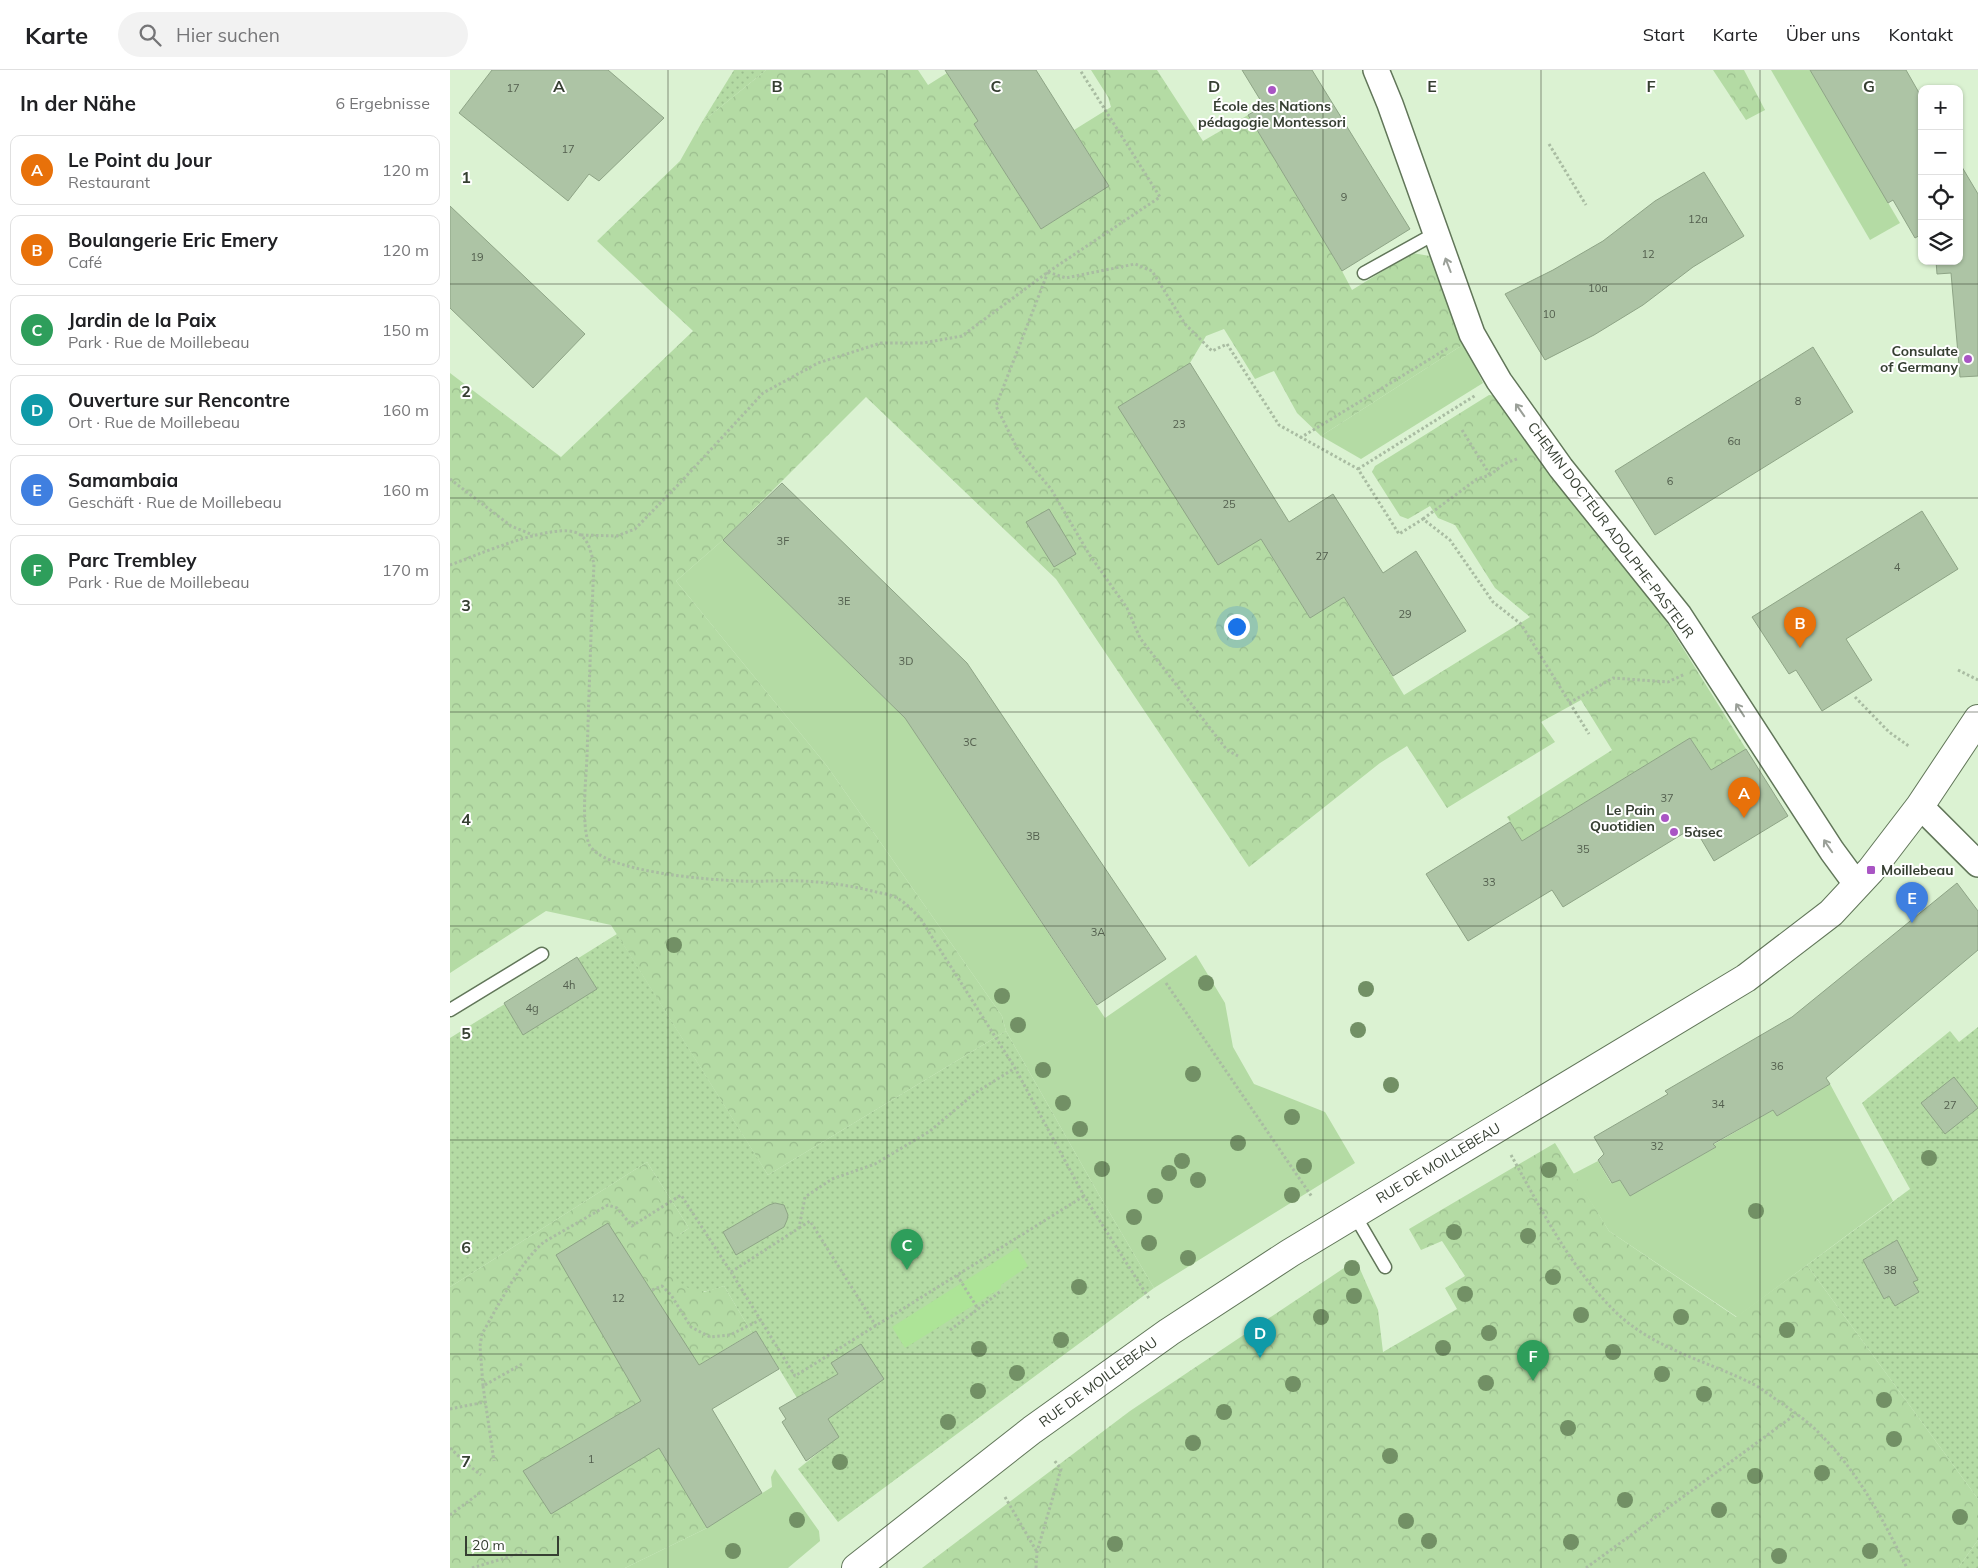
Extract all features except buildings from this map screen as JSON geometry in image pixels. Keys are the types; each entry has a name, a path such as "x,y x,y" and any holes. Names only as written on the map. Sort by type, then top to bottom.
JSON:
{"street":[{"name":"CHEMIN DOCTEUR ADOLPHE-PASTEUR","path":"1376,70 1390,104 1472,334 1499,381 1560,468 1679,615 1832,851 1857,885"},
{"name":"RUE DE MOILLEBEAU","path":"856,1568 1032,1430 1153,1343 1290,1253 1746,978 1831,913 1857,885 1920,806 1978,719"},
{"path":"1920,806 1978,864"}],"lane":[{"path":"1364,273 1436,233"},
{"path":"450,1010 542,954"},
{"path":"1354,1214 1385,1267"}],"path":[{"path":"450,565 534,536 567,529 581,535 617,536 635,529 762,393 818,363 882,343 923,343 962,336 1048,272 1160,198 1080,70"},
{"path":"1549,144 1586,205"},
{"path":"1048,272 1066,278 1135,264 1152,271 1185,324 1212,352 1226,344 1279,426 1358,469 1399,534 1478,479 1490,475 1504,464 1518,458 1540,438"},
{"path":"1048,272 996,406 1018,450 1051,489 1089,554 1127,608 1140,638 1227,750 1238,756"},
{"path":"1300,438 1472,334"},
{"path":"1358,469 1499,381"},
{"path":"1462,430 1490,475"},
{"path":"450,479 511,526 534,536"},
{"path":"1423,519 1450,540 1493,602 1521,624 1589,734"},
{"path":"581,535 590,548 594,564 586,787 586,826 590,846 600,856 614,862 646,870 740,881 831,883 897,898 920,918 1015,1068 1084,1196 1150,1300"},
{"path":"1569,703 1613,678 1668,682 1709,662"},
{"path":"1958,670 1978,680"},
{"path":"1855,697 1889,732 1910,747"},
{"path":"1166,982 1312,1198"},
{"path":"798,1228 806,1197 832,1179 875,1164 930,1131 975,1093 1015,1068"},
{"path":"1515,1160 1543,1211 1580,1271 1622,1317 1665,1347 1756,1385 1820,1433 1860,1485 1879,1515 1907,1568"},
{"path":"494,1461 483,1386 480,1346 482,1334 535,1249 601,1208 608,1205 617,1208 632,1226 681,1195 795,1376 1084,1196"},
{"path":"730,1272 810,1221 876,1326"},
{"path":"957,1275 977,1307"},
{"path":"652,1290 662,1286 671,1295 691,1327 710,1337 730,1335 760,1320"},
{"path":"950,1330 977,1307 1001,1291"},
{"path":"483,1386 522,1364"},
{"path":"450,1409 485,1402"},
{"path":"1586,1568 1796,1414"},
{"path":"450,1448 482,1475"},
{"path":"1036,1568 1037,1552 1061,1469 1054,1460"},
{"path":"450,1515 481,1492"},
{"path":"1005,1497 1037,1552"},
{"path":"472,1568 528,1550"}],"green space":[{"path":"734,70 766,70 702,122"},
{"path":"766,70 918,70 928,85 947,73 978,121 974,124 1041,229 1109,186 1074,130 1111,107 1108,97 1091,70 1157,70 1203,141 1248,115 1352,290 1412,253 1430,256 1464,344 1321,436 1297,413 1274,371 1255,379 1224,329 1206,336 1190,363 1118,407 1261,539 1310,618 1344,597 1404,695 1530,617 1495,588 1455,525 1438,518 1430,506 1408,519 1400,516 1372,472 1375,466 1489,395 1498,396 1621,564 1661,613 1746,749 1711,770 1690,738 1522,841 1507,817 1612,750 1581,700 1541,722 1555,742 1447,808 1407,746 1380,763 1249,867 1056,579 866,397 723,540 676,581 827,766 1002,1016 1006,1031 768,1175 611,925 546,911 450,973 450,373 561,457 693,331 597,241 680,161 702,122"},
{"path":"1713,70 1744,70 1765,110 1746,120"},
{"path":"1771,70 1810,70 1900,223 1870,240"},
{"path":"1464,344 1483,383 1361,459 1321,436"},
{"path":"723,540 905,718 1105,1018 1196,955 1225,1003 1233,1047 1254,1084 1325,1112 1355,1163 1154,1288 1006,1031 1002,1016 827,766 676,581"},
{"path":"617,934 768,1175 1006,1031 1154,1288 838,1522 798,1469 838,1437 811,1390 797,1398 756,1331 752,1333 724,1286 707,1291 694,1290 686,1287 674,1277 668,1263 670,1246 675,1238 689,1228 647,1162 450,1287 450,1038"},
{"path":"1978,1027 1978,1499 1807,1265 1910,1189 1862,1103 1950,1031 1959,1042"},
{"path":"1830,1084 1893,1201 1737,1317 1609,1231 1573,1174 1598,1161 1611,1183 1620,1180 1630,1196 1716,1147 1713,1145 1773,1110 1777,1116"},
{"path":"1555,1143 1609,1231 1736,1317 1807,1265 1978,1499 1978,1540 1958,1568 922,1568 1130,1411 1356,1260 1378,1310 1383,1352 1457,1309 1445,1288 1465,1276 1442,1241 1421,1250 1409,1229"},
{"path":"647,1162 689,1228 680,1234 704,1292 724,1286 752,1333 687,1372 710,1411 720,1422 762,1493 707,1528 625,1568 450,1568 450,1287"},
{"path":"775,1469 819,1531 820,1541 788,1568 625,1568 707,1528 772,1487 771,1477"},
{"path":"1978,1540 1978,1568 1958,1568"}],"shaded area":[{"path":"1017,1248 1028,1266 1001,1285 1001,1288 905,1348 892,1327"}],"place":[{"name":"École des Nations pédagogie Montessori","path":"1272,90"},
{"name":"Consulate of Germany","path":"1968,359"},
{"name":"Boulangerie Eric Emery","path":"1800,648"},
{"name":"Le Pain Quotidien","path":"1665,818"},
{"name":"Le Point du Jour","path":"1744,818"},
{"name":"5àsec","path":"1674,832"},
{"name":"Moillebeau","path":"1871,870"},
{"name":"Samambaia","path":"1912,923"},
{"name":"Jardin de la Paix","path":"907,1270"},
{"name":"Ouverture sur Rencontre","path":"1260,1358"},
{"name":"Parc Trembley","path":"1533,1381"}]}
